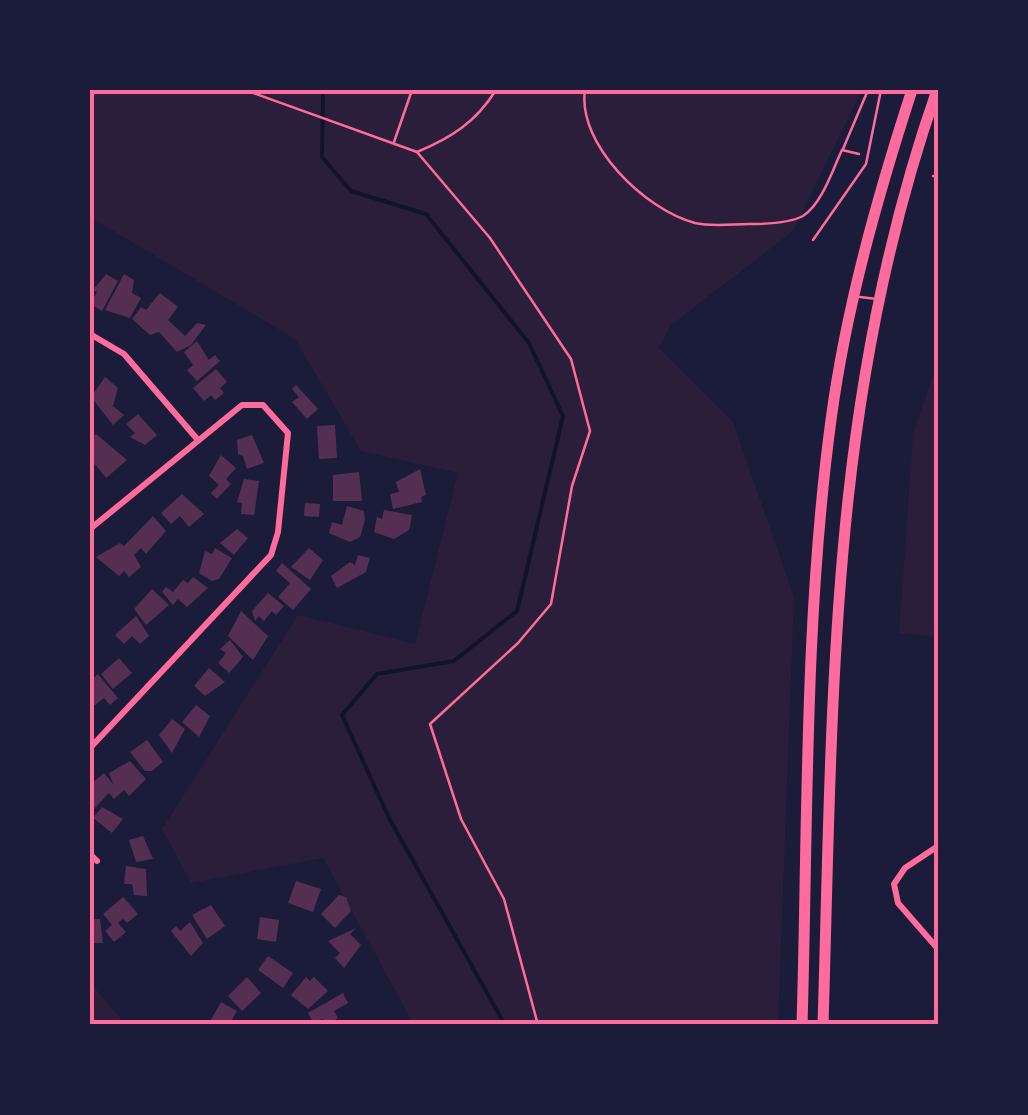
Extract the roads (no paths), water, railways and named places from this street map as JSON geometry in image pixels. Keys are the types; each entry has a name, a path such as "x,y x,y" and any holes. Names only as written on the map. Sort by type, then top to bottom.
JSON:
{"highway":[{"path":"802,1025 816,557 831,417 853,296 912,90"},
{"path":"823,1025 839,560 854,421 895,226 937,90"}],"street":[{"path":"90,334 124,354 198,440"},
{"path":"90,529 242,405 263,406 290,440 278,532 270,555 90,748"},
{"path":"938,846 905,868 894,884 898,903 938,949"},
{"path":"90,854 96,861"}],"lane":[{"path":"813,240 866,164 881,90"},
{"path":"853,296 878,299"}],"waterway":[{"path":"323,90 322,157 351,191 426,214 529,343 563,416 517,611 454,661 377,674 342,715 389,818 505,1025"}]}
